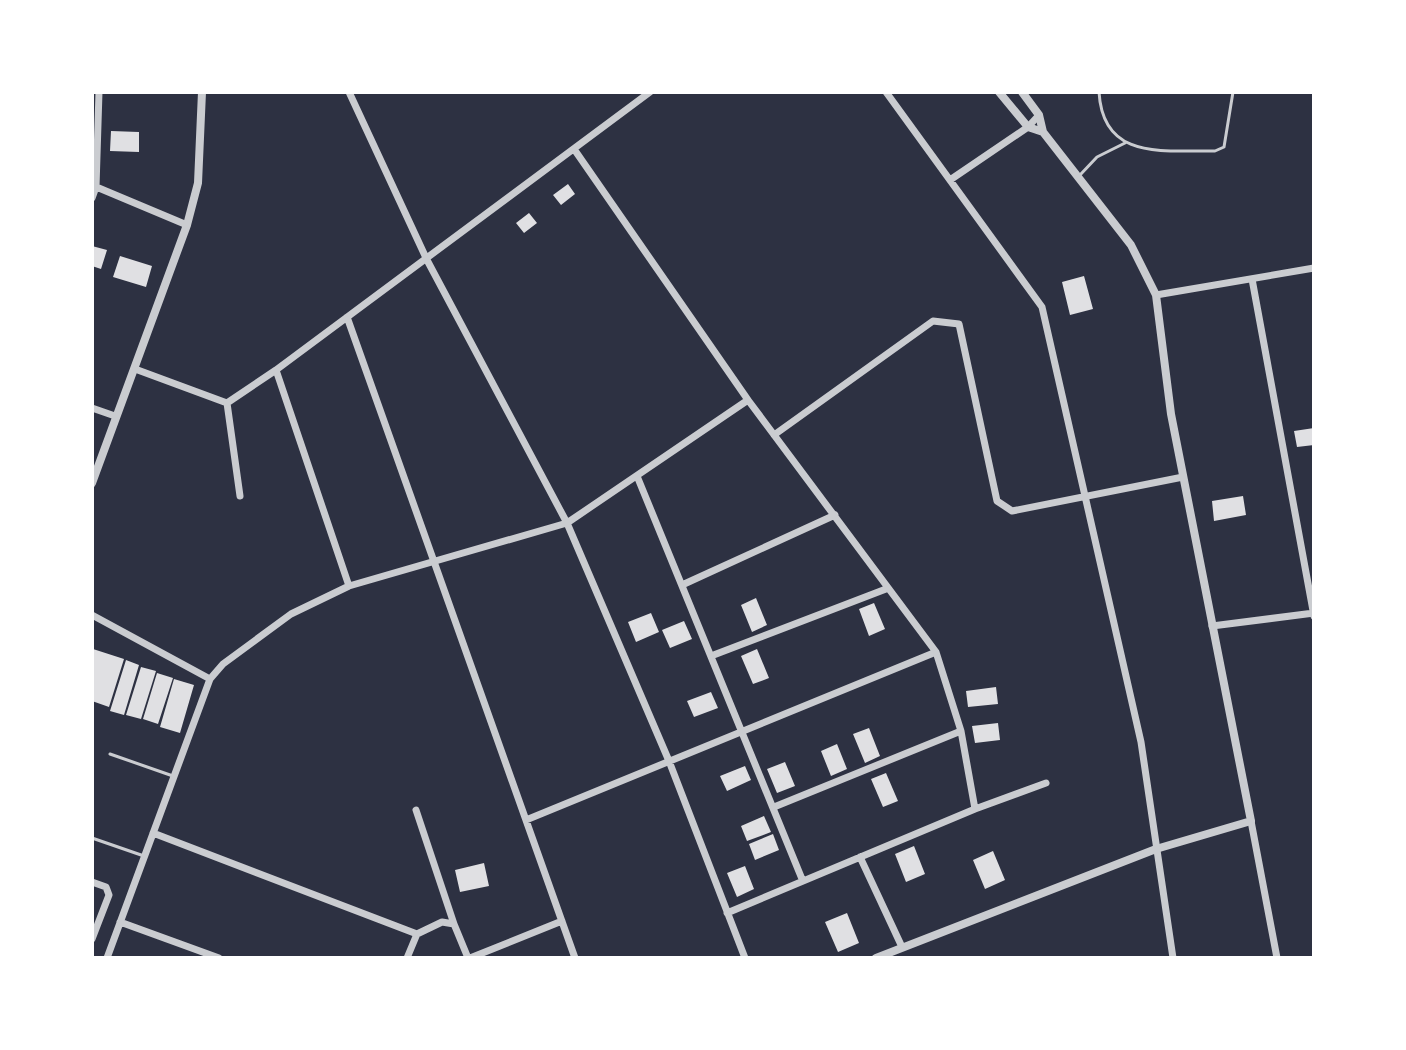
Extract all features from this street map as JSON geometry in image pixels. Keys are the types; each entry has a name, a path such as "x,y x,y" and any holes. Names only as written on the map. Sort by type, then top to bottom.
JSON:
{"street":[{"path":"92,198 99,92"},
{"path":"92,483 187,225 198,183 202,92"},
{"path":"349,92 427,260 567,523 669,761 745,958"},
{"path":"227,403 427,260 650,92"},
{"path":"886,92 1042,307 1088,496 1141,742 1173,958"},
{"path":"999,92 1028,127 1043,132"},
{"path":"1022,92 1039,115 1043,132 1131,245 1156,295 1171,414 1277,958"},
{"path":"950,180 1028,127 1039,115"},
{"path":"574,149 748,400 835,515 886,589 936,652 961,731 975,809"},
{"path":"94,186 187,225"},
{"path":"1156,295 1314,268"},
{"path":"1212,626 1314,614 1252,279"},
{"path":"347,317 575,958"},
{"path":"774,435 933,321 959,324 997,501 1012,511 1183,477"},
{"path":"135,369 227,403"},
{"path":"276,370 349,586"},
{"path":"107,958 210,679 223,664 291,614 349,586 567,523 748,400"},
{"path":"227,403 240,496"},
{"path":"92,408 115,416"},
{"path":"637,476 802,879"},
{"path":"682,585 835,515"},
{"path":"711,656 886,589"},
{"path":"92,615 210,679"},
{"path":"526,820 936,652"},
{"path":"774,807 961,731"},
{"path":"727,913 802,879 1046,783"},
{"path":"416,810 454,924 469,958 562,921"},
{"path":"876,958 1156,849 1251,821"},
{"path":"153,833 417,934"},
{"path":"860,857 902,947"},
{"path":"92,882 106,887 109,895 92,939"},
{"path":"120,922 219,958"},
{"path":"407,958 417,934 442,922 454,924"}],"lane":[{"path":"1099,92 1102,120 1125,143 1150,149 1221,149 1228,138 1233,92"},
{"path":"1078,178 1097,157 1125,143"},
{"path":"110,754 173,776"},
{"path":"92,838 144,856"}],"building":[{"path":"111,131 139,132 139,152 110,151"},
{"path":"568,184 575,194 561,205 553,195"},
{"path":"529,213 537,223 524,233 516,223"},
{"path":"92,246 107,250 101,269 92,266"},
{"path":"120,256 152,266 146,287 113,277"},
{"path":"1084,276 1093,309 1070,315 1062,282"},
{"path":"1314,428 1314,445 1297,447 1294,431"},
{"path":"1243,496 1246,515 1214,521 1212,501"},
{"path":"756,598 767,625 752,632 741,605"},
{"path":"874,603 885,629 869,636 859,609"},
{"path":"651,613 659,632 636,642 628,622"},
{"path":"684,621 692,639 670,648 662,630"},
{"path":"93,649 124,659 109,707 92,701"},
{"path":"757,649 769,678 753,684 741,656"},
{"path":"126,660 139,665 124,715 110,711"},
{"path":"141,667 156,671 141,719 126,715"},
{"path":"157,673 173,678 158,724 143,719"},
{"path":"174,679 194,685 180,733 160,727"},
{"path":"996,687 998,704 968,707 966,691"},
{"path":"711,692 718,708 694,717 687,701"},
{"path":"998,723 1000,740 975,743 972,726"},
{"path":"869,728 880,756 865,763 853,734"},
{"path":"837,744 847,769 831,776 821,751"},
{"path":"785,762 795,786 777,793 767,769"},
{"path":"745,766 751,780 727,791 720,776"},
{"path":"886,773 898,801 883,807 871,779"},
{"path":"764,816 771,832 747,841 741,826"},
{"path":"773,834 779,850 755,860 749,844"},
{"path":"914,846 925,874 906,882 895,854"},
{"path":"993,851 1005,880 985,889 973,860"},
{"path":"484,863 489,886 460,892 455,870"},
{"path":"745,866 754,889 737,897 727,873"},
{"path":"847,913 859,943 838,952 825,922"}]}
